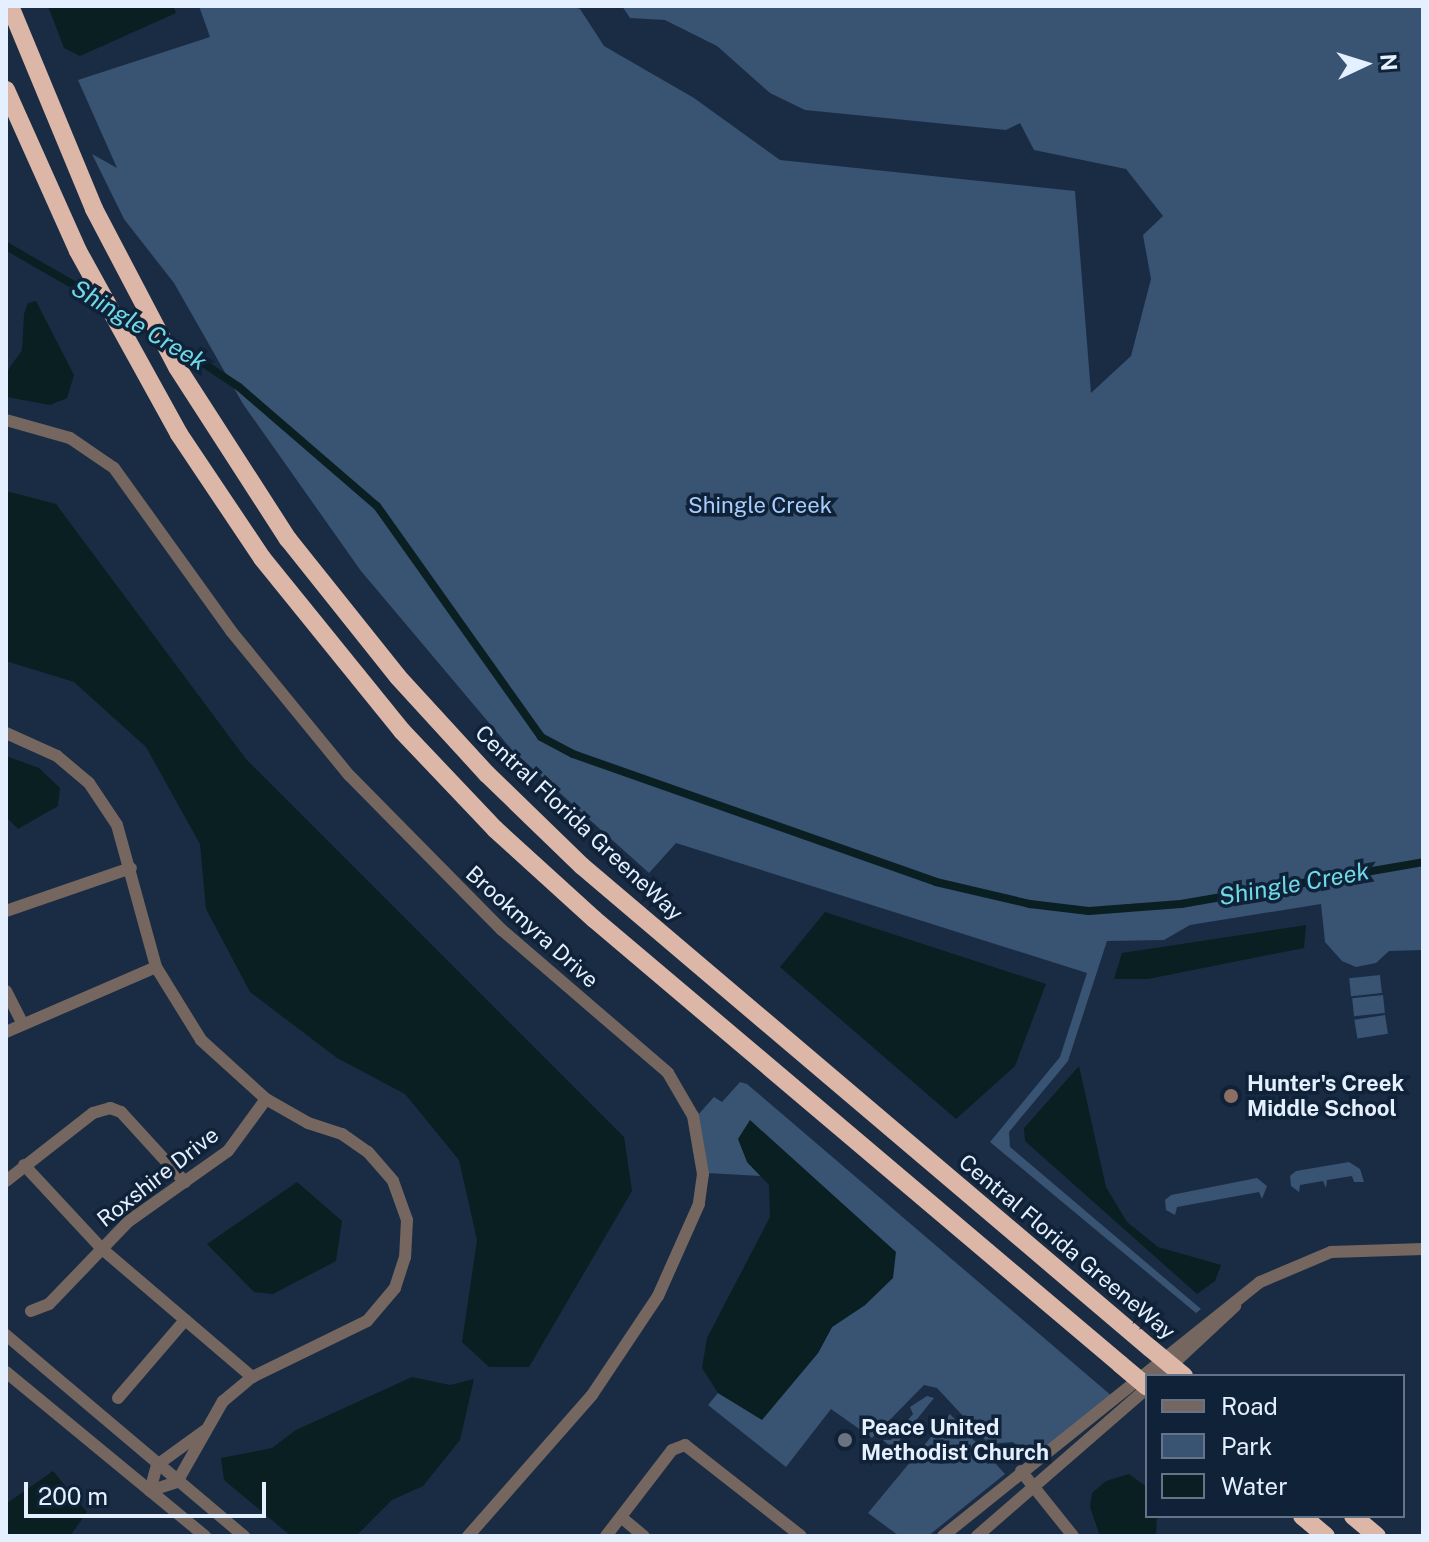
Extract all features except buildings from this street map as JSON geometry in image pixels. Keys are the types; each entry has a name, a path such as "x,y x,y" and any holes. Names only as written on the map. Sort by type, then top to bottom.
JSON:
{"highway":[{"name":"Central Florida GreeneWay","path":"10,6 35,74 94,209 177,367 314,573 487,774 647,922 1182,1374"},
{"path":"6,90 58,210 119,331 179,434 262,558 364,686 463,797 615,938 1145,1385"},
{"path":"1304,1518 1326,1536"},
{"path":"1355,1518 1377,1536"}],"street":[{"name":"Brookmyra Drive","path":"6,420 70,438 114,468 231,631 349,775 502,930 668,1073 693,1116 703,1174 699,1204 658,1296 592,1395 468,1536"},
{"path":"6,733 57,756 89,783 117,825 131,868 138,913 156,967 201,1040 266,1099 308,1123 342,1134 393,1181 407,1220 405,1257 395,1288 367,1321 252,1377 223,1401 177,1482 150,1491"},
{"path":"6,911 131,868"},
{"path":"6,1032 22,1022 156,967"},
{"path":"6,991 22,1022"},
{"name":"Roxshire Drive","path":"31,1311 49,1304 101,1248 228,1151 266,1099"},
{"path":"6,1181 93,1113 110,1108 121,1112 185,1182"},
{"path":"24,1165 101,1248 252,1377"},
{"path":"943,1536 1260,1282 1331,1252 1423,1249"},
{"path":"1162,1374 1260,1282"},
{"path":"118,1398 185,1320"},
{"path":"6,1335 244,1536"},
{"path":"6,1372 205,1536"},
{"path":"977,1536 1145,1389"},
{"path":"150,1491 157,1465 206,1430"},
{"path":"606,1536 672,1450 685,1445 801,1536"},
{"path":"1021,1471 1073,1536"},
{"path":"621,1517 644,1536"}],"green space":[{"name":"Shingle Creek","path":"199,6 571,6 580,9 604,46 694,98 780,160 1075,191 1091,393 1131,356 1151,279 1143,235 1163,216 1126,169 1034,150 1020,123 1006,130 805,110 770,93 717,46 665,20 630,18 622,6 1423,6 1423,950 1389,951 1376,963 1356,967 1342,961 1325,942 1321,904 1190,925 1164,940 1107,941 1068,1061 1009,1132 1010,1147 1201,1309 1196,1313 990,1142 1060,1057 1087,973 676,843 649,873 512,750 361,571 243,404 174,283 124,219 92,154 117,168 78,80 210,37"},
{"path":"1380,975 1382,993 1351,996 1349,978"},
{"path":"1383,995 1385,1013 1354,1016 1352,998"},
{"path":"1385,1015 1388,1034 1357,1039 1354,1020"},
{"path":"740,1082 747,1084 1113,1397 1034,1460 1013,1442 989,1444 937,1388 924,1385 872,1438 831,1409 786,1467 708,1405 718,1393 762,1419 818,1353 832,1327 865,1305 892,1278 747,1162 761,1176 707,1173 697,1116 714,1097 722,1102"},
{"path":"1349,1162 1360,1169 1364,1182 1354,1182 1352,1176 1327,1180 1326,1188 1323,1181 1300,1185 1299,1192 1291,1186 1290,1176 1296,1171"},
{"path":"1257,1178 1267,1186 1262,1199 1259,1192 1177,1207 1175,1215 1166,1210 1165,1200 1171,1195"},
{"path":"927,1396 934,1398 893,1449 883,1440 891,1440 913,1414 910,1407"},
{"path":"950,1414 1005,1474 928,1536 899,1536 868,1513"}],"water":[{"path":"48,6 173,6 176,13 80,56 64,48"},
{"path":"36,301 74,375 67,398 50,405 6,397 6,373 22,350 24,314 28,303"},
{"path":"6,491 56,504 246,759 624,1137 632,1191 529,1367 489,1367 462,1342 477,1240 459,1160 405,1094 337,1058 250,992 206,909 200,844 146,747 74,682 6,661"},
{"path":"6,756 39,768 60,788 58,806 18,829 6,817"},
{"path":"825,912 1046,984 1015,1066 956,1119 780,967"},
{"path":"1306,925 1304,948 1148,979 1114,979 1122,953"},
{"path":"1079,1066 1106,1187 1127,1222 1158,1247 1221,1265 1215,1281 1197,1294 1025,1141 1024,1128"},
{"path":"750,1120 896,1252 893,1278 865,1305 832,1327 818,1353 762,1420 718,1393 702,1368 707,1338 770,1217 769,1185 747,1162 738,1139"},
{"path":"297,1182 342,1221 336,1261 273,1294 254,1292 207,1244"},
{"path":"412,1377 450,1385 474,1379 460,1440 423,1486 392,1500 356,1536 291,1536 224,1480 221,1458 272,1448 296,1430"},
{"path":"53,1471 87,1512 70,1536 6,1536 6,1504"},
{"path":"1129,1474 1145,1486 1145,1518 1157,1518 1156,1536 1100,1536 1090,1507 1092,1493 1106,1481"}],"waterway":[{"name":"Shingle Creek","path":"6,246 100,300"},
{"name":"Shingle Creek","path":"115,309 155,333"},
{"name":"Shingle Creek","path":"167,339 239,387 377,506 541,737 573,754 936,882 1030,904 1089,911 1181,904 1423,862"}],"place":[{"name":"Hunter's Creek Middle School","path":"1231,1096"},
{"name":"Peace United Methodist Church","path":"845,1440"}]}
